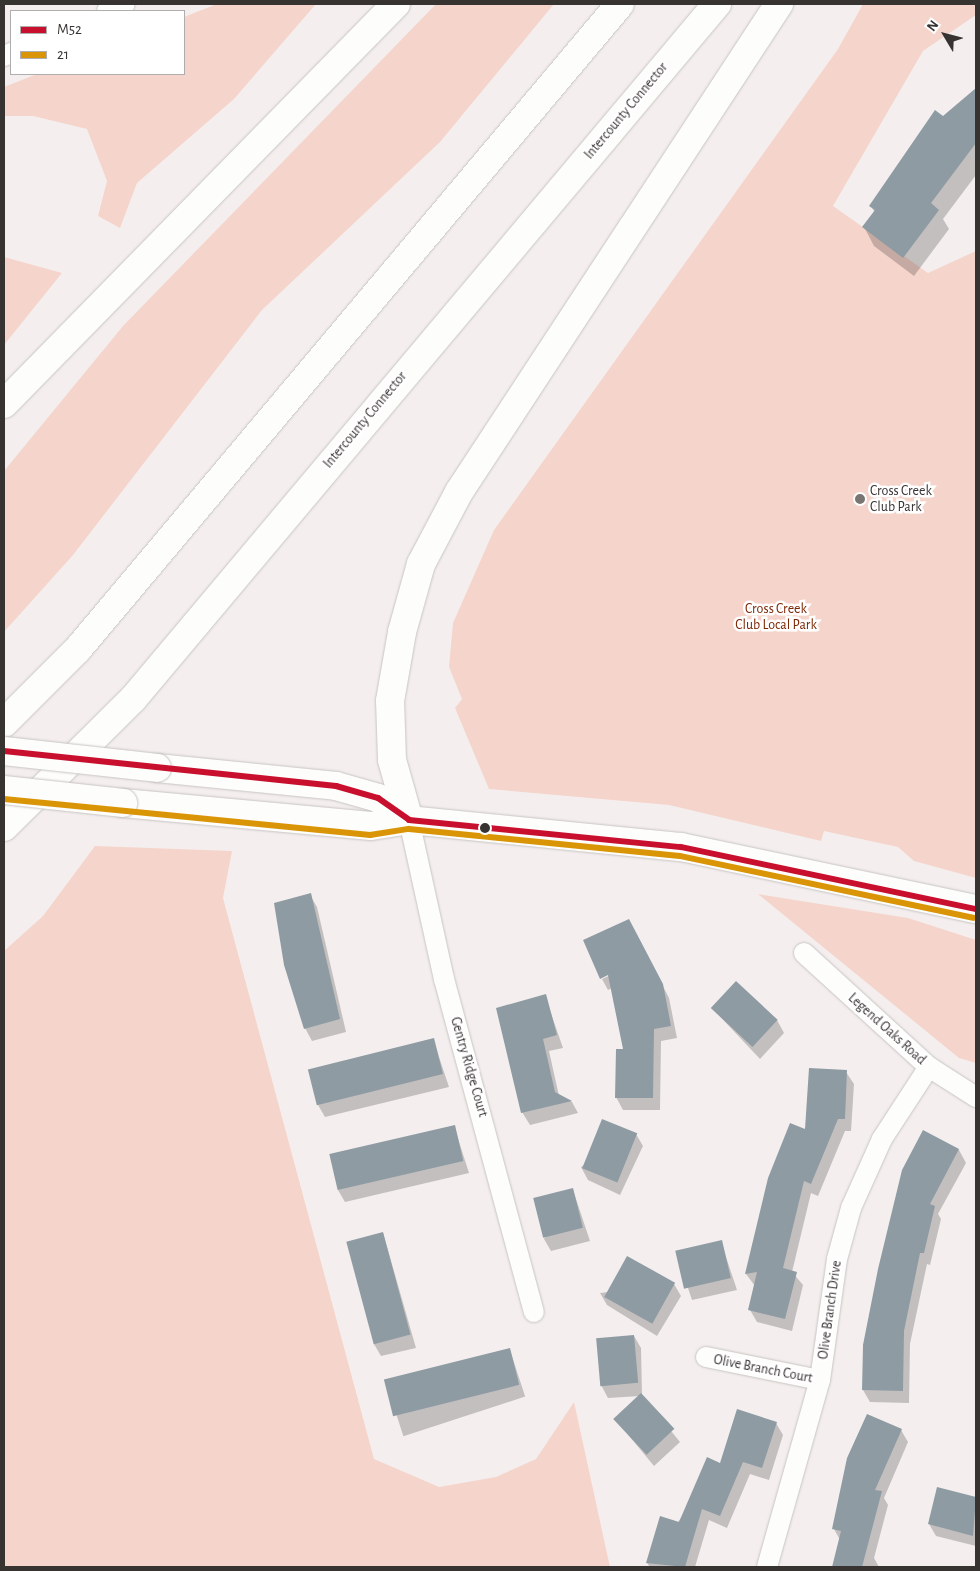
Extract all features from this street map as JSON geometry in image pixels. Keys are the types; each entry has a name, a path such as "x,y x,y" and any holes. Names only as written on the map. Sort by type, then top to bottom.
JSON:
{"main road":[{"path":"4,404 396,4"},
{"path":"4,723 78,649 620,4"},
{"name":"Intercounty Connector","path":"4,828 133,699 717,4"},
{"path":"409,820 392,760 390,702 402,632 421,564 459,492 779,4"},
{"path":"4,751 336,786 378,798 409,820"},
{"path":"4,790 371,826 409,820 682,847 976,908"}],"street":[{"path":"110,10 125,4"},
{"name":"Gentry Ridge Court","path":"409,820 444,979 508,1204 534,1312"},
{"name":"Legend Oaks Road","path":"804,953 929,1067 976,1097"},
{"name":"Olive Branch Drive","path":"767,1567 820,1380 837,1259 851,1208 882,1139 929,1067"},
{"name":"Olive Branch Court","path":"706,1357 820,1380"}],"green space":[{"path":"217,4 316,4 234,99 137,183 120,228 98,216 107,181 87,129 33,116 4,116 4,87 34,75 185,75 185,17"},
{"path":"436,4 554,4 440,142 262,310 73,555 4,632 4,471 123,326"},
{"name":"Cross Creek Club Local Park","path":"863,4 976,4 976,15 923,51 833,206 928,273 976,251 976,878 914,861 898,847 824,831 821,841 669,805 489,789 455,708 462,699 449,667 453,623 494,530 838,49"},
{"path":"4,257 62,273 4,345"},
{"path":"95,846 232,851 223,898 374,1459 439,1487 496,1477 536,1459 574,1402 610,1567 4,1567 4,951 43,916"},
{"path":"758,894 908,918 976,940 976,1063 959,1058"}],"building":[{"path":"976,88 976,143 931,203 939,210 903,258 862,227 875,210 869,206 935,110 943,116"},
{"path":"311,893 340,1019 304,1029 284,965 274,903"},
{"path":"629,919 663,984 671,1026 654,1029 653,1098 615,1098 616,1049 623,1049 608,975 600,979 583,940"},
{"path":"736,981 778,1020 752,1047 711,1008"},
{"path":"546,994 557,1035 543,1039 555,1092 572,1101 521,1113 496,1008"},
{"path":"434,1038 443,1074 317,1105 308,1069"},
{"path":"809,1068 847,1070 845,1119 838,1119 811,1184 804,1181 783,1268 797,1272 785,1319 748,1310 757,1272 745,1274 768,1178 790,1123 805,1129"},
{"path":"602,1119 637,1133 617,1182 582,1168"},
{"path":"455,1125 463,1161 338,1190 329,1154"},
{"path":"923,1130 959,1149 930,1204 935,1206 924,1253 920,1253 904,1331 903,1391 862,1390 863,1345 878,1269 902,1170"},
{"path":"573,1188 583,1228 543,1238 533,1198"},
{"path":"383,1232 410,1334 374,1344 346,1242"},
{"path":"722,1240 731,1278 684,1289 675,1251"},
{"path":"627,1256 675,1283 652,1324 604,1297"},
{"path":"634,1335 638,1383 600,1386 596,1338"},
{"path":"510,1348 519,1385 393,1416 384,1379"},
{"path":"641,1393 674,1429 647,1455 613,1419"},
{"path":"737,1409 777,1422 762,1468 743,1462 720,1516 702,1509 685,1567 646,1563 660,1516 679,1522 707,1457 720,1463"},
{"path":"867,1414 902,1429 875,1490 882,1491 862,1567 832,1567 841,1531 832,1529 847,1458"},
{"path":"937,1487 976,1497 973,1536 928,1524"}],"transit line":[{"name":"M52","path":"4,751 336,786 378,798 409,820 681,847 976,909"},
{"name":"21","path":"4,799 370,835 409,829 680,856 974,918"}],"place":[{"name":"Cross Creek Club Park","path":"860,499"}]}
